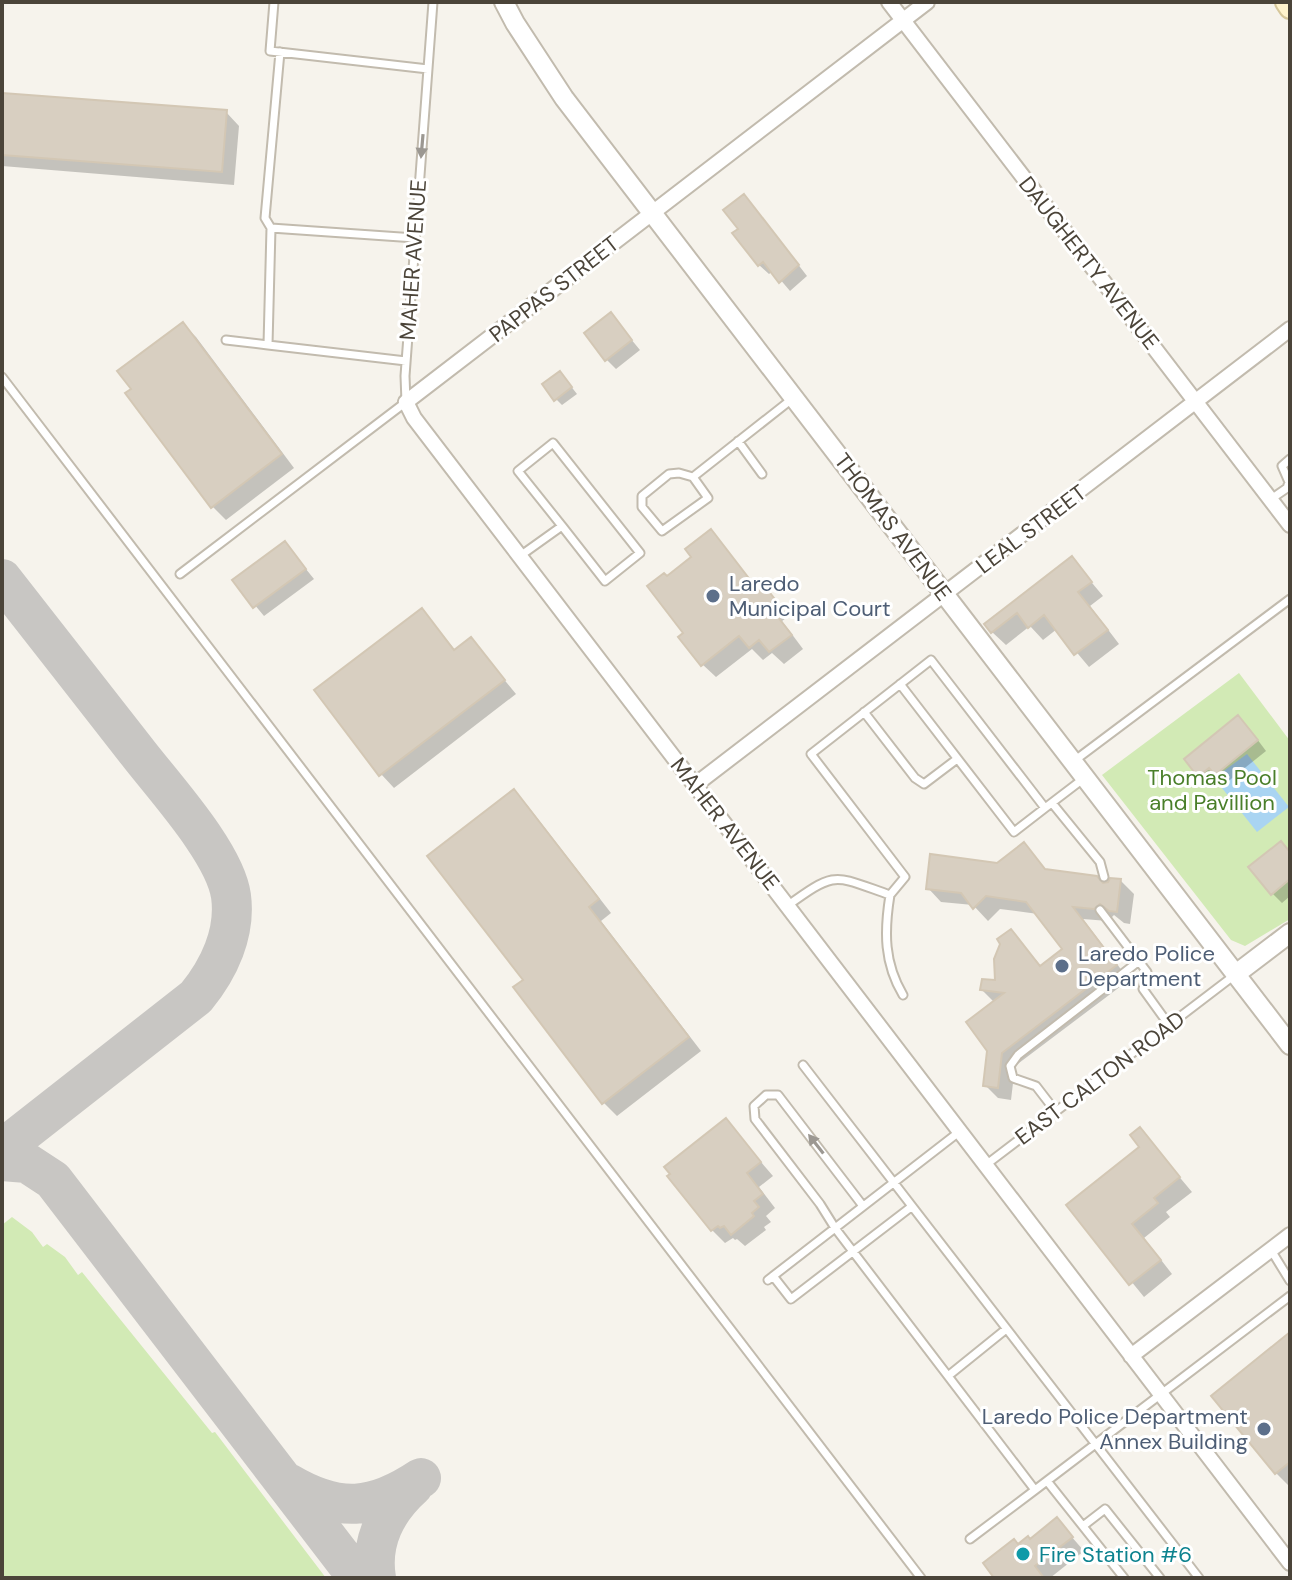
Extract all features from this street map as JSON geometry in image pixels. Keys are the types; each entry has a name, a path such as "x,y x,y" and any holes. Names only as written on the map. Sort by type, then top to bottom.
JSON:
{"main road":[{"path":"1286,2 1290,8"}],"street":[{"name":"THOMAS AVENUE","path":"504,2 541,65 652,213 1290,1045"},
{"name":"DAUGHERTY AVENUE","path":"889,2 1290,525"},
{"name":"PAPPAS STREET","path":"406,402 927,2"},
{"name":"LEAL STREET","path":"695,785 1290,329"},
{"name":"MAHER AVENUE","path":"406,402 414,418 1290,1563"},
{"name":"EAST CALTON ROAD","path":"1236,974 1290,933"},
{"path":"1131,1356 1290,1235"}],"lane":[{"path":"274,2 270,51 428,69"},
{"name":"MAHER AVENUE","path":"406,402 406,361 433,2"},
{"path":"268,345 271,228 265,218 280,52"},
{"path":"271,228 415,238"},
{"path":"226,340 406,361"},
{"path":"2,377 921,1578"},
{"path":"693,477 794,398"},
{"name":"PAPPAS STREET","path":"180,574 406,402"},
{"path":"738,441 762,474"},
{"path":"553,443 640,553 605,581 562,526 518,471 553,443"},
{"path":"1271,499 1287,488 1289,482 1282,466 1290,459"},
{"path":"669,474 693,477 708,498 662,531 642,507 642,496 669,474"},
{"path":"520,556 562,526"},
{"path":"1073,762 1290,599"},
{"path":"903,995 892,976 885,925 890,895 905,877 811,754 931,660 1049,806 1100,862 1104,877"},
{"path":"900,684 1014,832 1085,777"},
{"path":"864,712 915,778 924,784 957,759"},
{"path":"787,906 823,880 837,878 890,895"},
{"path":"1100,910 1147,972 1143,989 1169,1025"},
{"path":"1056,1112 1036,1086 1013,1078 1010,1066 1018,1055 1139,961"},
{"name":"EAST CALTON ROAD","path":"987,1164 1236,974"},
{"path":"803,1065 1199,1578"},
{"path":"863,1206 778,1095 766,1095 754,1106 755,1119 1035,1490"},
{"path":"911,1207 791,1299 770,1278 961,1131"},
{"path":"1271,1250 1290,1281"},
{"path":"970,1539 1290,1296"},
{"path":"948,1376 1005,1330"},
{"path":"1047,1481 1124,1578"},
{"path":"1083,1526 1105,1509 1160,1578"}],"green space":[{"name":"Thomas Pool and Pavillion","path":"1239,673 1290,741 1290,919 1245,946 1231,940 1102,775"},
{"path":"12,1217 32,1232 43,1247 47,1244 65,1257 78,1275 82,1272 212,1433 215,1432 326,1578 2,1578 2,1225"}],"water":[{"path":"1247,754 1289,807 1257,832 1214,778"}],"building":[{"path":"2,93 227,110 222,172 2,155"},
{"path":"744,194 799,265 779,283 763,262 758,266 732,233 738,229 723,210"},
{"path":"611,312 632,340 605,361 584,333"},
{"path":"183,322 282,454 211,508 125,393 131,389 117,371"},
{"path":"560,371 572,387 554,401 542,384"},
{"name":"Laredo Municipal Court","path":"711,529 758,590 764,585 777,602 770,607 792,635 769,652 759,640 749,648 739,636 701,666 678,637 683,633 647,586 664,573 667,576 691,557 685,549"},
{"path":"285,541 306,569 253,608 232,580"},
{"path":"1072,556 1092,582 1078,592 1108,630 1074,655 1044,615 1028,628 1017,613 991,633 984,624"},
{"path":"422,608 454,650 471,637 505,680 379,776 314,690"},
{"path":"1238,715 1258,740 1215,775 1209,768 1198,777 1184,759"},
{"path":"514,789 599,899 589,907 689,1037 602,1104 513,987 523,980 427,856"},
{"path":"1281,841 1290,852 1290,879 1271,895 1248,867"},
{"path":"1024,842 1045,869 1097,876 1103,883 1110,878 1121,879 1117,912 1109,911 1100,904 1094,909 1073,907 1117,965 1002,1053 998,1088 983,1086 987,1051 966,1022 1004,993 980,990 982,979 995,980 994,959 1000,944 997,939 1011,929 1040,966 1062,949 1026,902 986,896 973,909 961,893 926,889 930,854 997,863"},
{"path":"726,1118 761,1162 747,1173 763,1194 754,1201 759,1207 752,1213 754,1216 731,1235 724,1226 711,1231 667,1176 670,1174 664,1167"},
{"path":"1140,1127 1180,1177 1154,1198 1158,1203 1132,1224 1161,1260 1129,1285 1066,1205 1139,1147 1130,1135"},
{"name":"Laredo Police Department Annex Building","path":"1290,1332 1290,1462 1275,1474 1211,1396"},
{"name":"Fire Station #6","path":"1057,1517 1073,1537 1035,1566 1044,1578 994,1578 983,1563 1014,1539 1018,1544 1028,1536 1030,1539"}],"taxiway":[{"path":"2,579 206,841 226,879 232,910 224,950 212,975 196,997 2,1149"},
{"path":"2,1161 27,1163 53,1180 358,1578"},
{"path":"288,1483 324,1499 356,1504 387,1496 421,1478"},
{"path":"376,1578 375,1552 382,1528 395,1505 413,1486"}],"place":[{"name":"Laredo Municipal Court","path":"713,596"},
{"name":"Laredo Police Department","path":"1062,966"},
{"name":"Laredo Police Department Annex Building","path":"1264,1429"},
{"name":"Fire Station #6","path":"1023,1554"}]}
